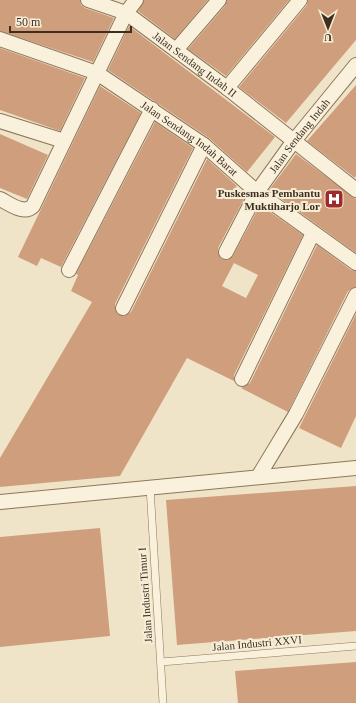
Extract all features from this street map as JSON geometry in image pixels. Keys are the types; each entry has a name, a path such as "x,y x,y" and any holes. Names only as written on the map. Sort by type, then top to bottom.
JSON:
{"street":[{"name":"Jalan Sendang Indah II","path":"88,0 126,13 227,88 293,142 356,189"},
{"path":"0,199 22,210 30,209 98,73 126,13 136,0"},
{"path":"176,50 219,0"},
{"path":"227,88 300,0"},
{"name":"Jalan Sendang Indah Barat","path":"0,39 98,73 204,145 257,192 356,263"},
{"name":"Jalan Sendang Indah","path":"226,252 257,192 293,142 356,64"},
{"path":"69,270 152,109"},
{"path":"0,121 64,141"},
{"path":"123,308 204,145"},
{"path":"242,379 314,233"},
{"path":"258,477 296,414 356,295"},
{"path":"0,502 150,486 356,468"}],"lane":[{"name":"Jalan Industri Timur I","path":"150,486 163,703"},
{"name":"Jalan Industri XXVI","path":"161,662 356,646"}],"building":[{"path":"0,0 80,0 81,5 85,8 114,18 93,62 0,31"},
{"path":"144,0 208,0 175,39 138,11"},
{"path":"227,0 289,0 226,76 188,49 225,6"},
{"path":"308,0 356,0 356,40 286,123 239,87 307,5"},
{"path":"129,26 275,137 247,172 209,138 108,70"},
{"path":"0,48 85,78 60,131 0,110"},
{"path":"356,85 356,176 355,178 307,141"},
{"path":"100,86 141,113 61,267 41,258 37,266 18,257"},
{"path":"155,122 193,148 115,304 115,309 119,315 124,316 131,312 207,159 237,186 234,189 246,195 218,248 218,253 222,259 227,260 233,256 260,205 303,235 234,375 234,381 187,358 120,476 0,487 0,458 92,302 71,291 78,275 76,274","holes":["234,263 258,275 246,298 222,286"]},
{"path":"0,134 48,155 27,199 0,188"},
{"path":"296,154 356,199 356,253 269,190"},
{"path":"317,245 351,270 356,271 356,287 348,291 288,412 241,388 250,383"},
{"path":"356,314 356,416 341,448 299,428"},
{"path":"356,486 356,631 177,645 166,500"},
{"path":"100,528 110,636 0,647 0,537"},
{"path":"356,662 356,703 238,703 235,671"}],"place":[{"name":"Puskesmas Pembantu Muktiharjo Lor","path":"334,199"}]}
